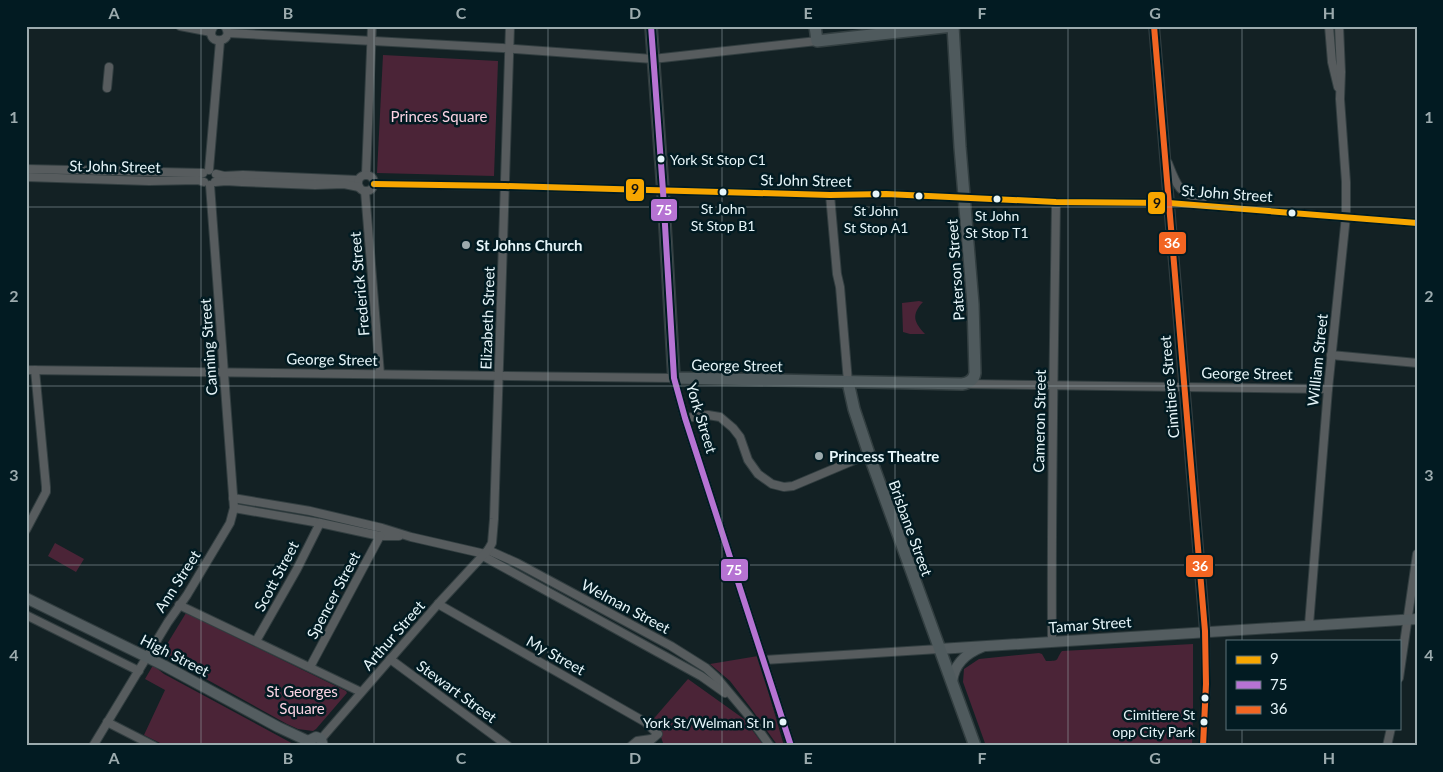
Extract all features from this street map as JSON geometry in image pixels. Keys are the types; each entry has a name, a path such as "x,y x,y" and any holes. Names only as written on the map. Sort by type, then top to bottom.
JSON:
{"highway":[{"name":"York Street","path":"651,26 674,378"},
{"path":"815,26 817,41 954,26"},
{"name":"Paterson Street","path":"954,26 960,147 973,304 976,370"},
{"path":"962,384 972,380 976,370"},
{"name":"George Street","path":"674,378 962,384"},
{"name":"Brisbane Street","path":"848,382 854,409 869,454 975,746"}],"main road":[{"name":"Cimitiere Street","path":"1154,26 1205,632"},
{"name":"High Street","path":"26,598 147,657 308,744"},
{"name":"Tamar Street","path":"939,649 1412,619"},
{"path":"952,682 955,668 963,658 987,645"},
{"path":"308,744 314,738 322,743"}],"street":[{"path":"180,26 212,29 213,38 220,41 224,40 226,30 653,59 817,41"},
{"path":"366,174 372,26"},
{"name":"Elizabeth Street","path":"486,553 492,543 494,519 510,26"},
{"name":"William Street","path":"1309,625 1328,389 1346,216 1346,182 1340,99 1332,62 1329,26"},
{"name":"William Street","path":"1339,26 1342,72 1340,99"},
{"name":"Canning Street","path":"220,41 209,178 234,508"},
{"path":"107,88 109,68"},
{"path":"1164,154 1178,188 1206,206"},
{"name":"St John Street","path":"26,169 82,175"},
{"path":"366,174 373,178 374,184 370,190 360,186 361,176 366,174"},
{"name":"St John Street","path":"26,177 82,175 209,178 224,176 360,186"},
{"name":"St John Street","path":"374,184 830,195 886,194 1056,202 1169,203 1417,222"},
{"name":"Frederick Street","path":"360,186 380,374"},
{"name":"Brisbane Street","path":"830,195 848,382"},
{"name":"Cameron Street","path":"1052,641 1052,472 1056,202"},
{"path":"1331,356 1417,363"},
{"name":"George Street","path":"26,370 674,378"},
{"path":"26,530 46,487 35,370"},
{"path":"976,370 983,380 993,385"},
{"name":"York Street","path":"674,378 685,418 791,746"},
{"name":"George Street","path":"962,384 1328,389"},
{"path":"685,418 708,415 720,417 740,437 748,460 758,474 772,484 784,487 793,486 869,454"},
{"name":"Welman Street","path":"233,498 310,511 411,537 486,553 517,563 671,646 712,672 770,746"},
{"name":"Welman Street","path":"234,508 380,536 411,537"},
{"name":"Ann Street","path":"93,746 230,523 234,508"},
{"name":"Scott Street","path":"256,641 320,523"},
{"name":"Spencer Street","path":"310,667 380,536"},
{"name":"Welman Street","path":"486,553 701,676 738,704"},
{"name":"Arthur Street","path":"322,743 361,692 438,604 486,553"},
{"path":"1400,673 1412,619 1417,554"},
{"path":"179,604 361,692"},
{"name":"My Street","path":"438,604 638,717 656,736"},
{"name":"High Street","path":"26,615 139,671"},
{"name":"Cimitiere Street","path":"1203,746 1206,684 1205,632"},
{"name":"Tamar Street","path":"764,660 939,649"},
{"name":"Stewart Street","path":"390,660 508,746"},
{"path":"108,722 153,746"},
{"path":"1387,746 1390,730"},
{"path":"631,746 637,740 656,736"},
{"path":"644,746 656,736"}],"green space":[{"name":"Princes Square","path":"383,55 498,61 494,176 377,173"},
{"path":"923,302 915,318 918,326 925,334 903,332 902,303"},
{"path":"55,543 84,559 76,572 48,556"},
{"name":"St Georges Square","path":"186,613 347,693 313,731 298,729 287,724 161,654"},
{"path":"1193,644 1192,746 986,746 963,682 964,669 979,659 1039,653 1042,654 1046,661 1054,661 1062,651"},
{"path":"758,656 784,746 778,746 730,681 710,664"},
{"name":"St Georges Square","path":"154,666 164,674 297,746 166,746 144,735 165,690 145,679"},
{"path":"688,679 744,719 764,746 664,746 661,737 650,723"}],"transit line":[{"name":"75","path":"651,26 674,378 685,418 791,746"},
{"name":"36","path":"1154,26 1205,631 1206,684 1203,746"},
{"name":"9","path":"374,184 830,195 886,194 1056,202 1169,203 1417,223"}],"place":[{"name":"York St Stop C1","path":"661,159"},
{"name":"St John St Stop B1","path":"723,192"},
{"name":"St John St Stop A1","path":"876,194"},
{"name":"St John St Stop T1","path":"997,199"},
{"name":"St Johns Church","path":"466,245"},
{"name":"Princess Theatre","path":"819,456"},
{"name":"York St/Welman St In","path":"783,722"},
{"name":"Cimitiere St opp City Park","path":"1204,722"}]}
